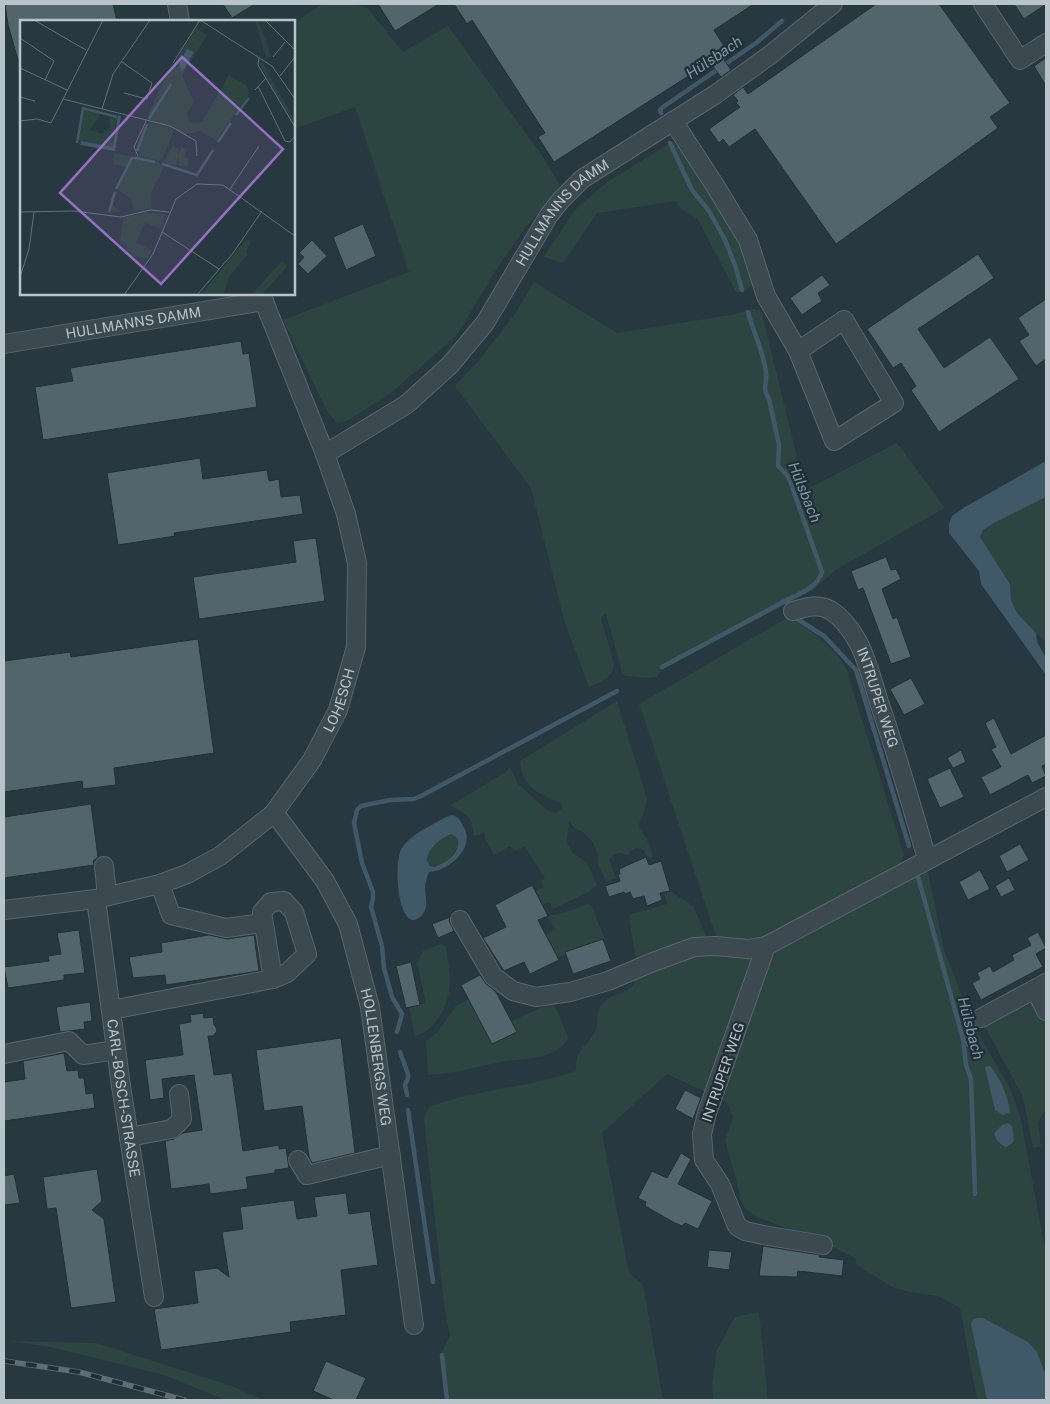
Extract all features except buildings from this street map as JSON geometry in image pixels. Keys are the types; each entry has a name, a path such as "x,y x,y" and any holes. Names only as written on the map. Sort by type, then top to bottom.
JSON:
{"street":[{"path":"177,4 180,20"},
{"name":"HULLMANNS DAMM","path":"325,454 407,404 450,365 485,323 540,230 561,200 582,179 716,94 770,55 833,4"},
{"path":"983,4 1020,60 1046,43"},
{"path":"672,121 748,240 766,296 798,351 834,441 894,404 844,320 798,351"},
{"name":"HULLMANNS DAMM","path":"4,344 262,298"},
{"name":"LOHESCH","path":"4,910 102,898 160,884 187,874 220,856 273,814 312,760 338,710 356,647 357,563 346,514 325,454 262,298"},
{"name":"INTRUPER WEG","path":"792,611 818,606 828,609 841,618 860,646 895,750 927,859"},
{"path":"460,920 493,976 513,991 536,997 570,992 608,981 694,947 715,946 748,949 766,946 1046,797"},
{"name":"HOLLENBERGS WEG","path":"273,814 279,819 325,881 348,924 370,1007 414,1325"},
{"name":"CARL-BOSCH-STRASSE","path":"104,866 102,898 111,1010 154,1297"},
{"path":"160,884 170,915 226,928 263,923"},
{"path":"111,1010 273,979 287,973 307,954 294,912 284,901 271,902 262,912 273,979"},
{"name":"INTRUPER WEG","path":"766,946 707,1113 702,1134 704,1160 720,1184 734,1222 741,1228 763,1235 823,1245"},
{"path":"981,1018 1041,986 1046,1011"},
{"path":"4,1054 69,1041 84,1055 116,1050"},
{"path":"129,1137 172,1129 177,1125 182,1119 179,1094"},
{"path":"298,1160 307,1175 391,1155"}],"green space":[{"path":"322,4 358,4 367,8 403,52 448,26 545,160 560,186 525,228 494,273 457,335 392,392 347,421 337,423 327,411 283,320 409,272 355,107 295,129 295,22"},
{"path":"673,141 709,190 741,243 752,281 752,285 747,290 736,292 697,218 681,209 676,201 597,213 563,263 544,257 575,210 606,183"},
{"path":"534,282 617,333 731,315 753,309 761,310 805,490 897,443 945,508 837,569 813,590 661,670 657,677 625,676 622,672 606,614 601,618 614,664 613,669 606,679 589,687 565,623 531,488 455,386 479,360 515,314"},
{"path":"1046,497 1046,637 1044,641 1017,613 1011,600 1010,584 980,537 983,530 992,524"},
{"path":"787,618 821,638 835,652 846,668 904,855 900,865 760,942 717,939 639,704"},
{"path":"617,701 647,798 639,824 653,856 648,858 644,850 637,848 630,851 628,856 621,853 614,854 609,860 616,878 606,882 598,864 598,855 593,842 584,833 573,827 569,820 568,845 573,853 587,863 597,885 588,892 553,909 549,902 542,905 535,891 543,887 541,881 545,879 525,846 515,851 510,846 494,855 485,838 485,833 473,835 470,819 451,805 504,773 510,767 518,784 548,811 556,813 562,808 561,803 539,793 528,784 524,778 520,761"},
{"path":"451,834 458,840 458,845 452,856 442,864 431,865 427,861 429,852 439,841"},
{"path":"924,870 928,872 944,950 973,1024 1011,1090 1021,1120 1046,1255 1046,1400 977,1400 960,1308 938,1296 909,1292 892,1287 857,1265 855,1258 827,1244 755,1216 744,1207 725,1141 733,1117 727,1102 667,1074 602,1133 629,1273 643,1285 663,1400 450,1400 441,1354 450,1336 444,1304 424,1118 429,1107 465,1096 558,1077 576,1071 576,1063 580,1051 590,1040 596,1029 598,1012 601,1006 608,999 632,986 636,974 680,955 754,951","holes":["985,1068 1003,1115 995,1110"]},
{"path":"670,891 693,906 709,942 636,960 629,917 632,914 667,904 664,893"},
{"path":"588,904 591,906 604,937 603,939 565,952 566,954 558,958 546,935 553,928 548,916"},
{"path":"441,944 446,947 450,974 447,1000 440,1016 435,1022 422,1033 415,1036 409,1007 426,1003 417,963 423,951"},
{"path":"469,999 492,1044 516,1032 511,1021 552,1003 557,1010 568,1038 559,1049 542,1056 428,1075 426,1041 438,1032 456,1006"},
{"path":"1028,999 1036,1002 1046,1021 1046,1109 1038,1122 1041,1147 1033,1148 1023,1097 983,1023"},
{"path":"759,1312 768,1400 713,1400 712,1385 717,1350 735,1317"},
{"path":"9,1341 96,1343 229,1385 264,1400 226,1400 164,1375 50,1347"}],"water":[{"path":"1046,461 1046,497 992,524 983,530 980,537 1010,584 1011,600 1017,613 1036,633 1037,642 1046,658 1046,675 981,584 979,571 949,533 949,524 952,516 965,507"},
{"path":"452,815 456,817 463,826 466,834 464,850 452,863 437,871 429,872 425,886 426,908 423,914 415,920 408,917 403,909 400,897 398,882 399,856 402,848 411,838","holes":["451,834 458,840 458,845 454,854 443,863 434,867 430,866 427,861 432,848 447,836"]},
{"path":"990,1066 1000,1081 1009,1106 1010,1112 1003,1115 995,1110 985,1068"},
{"path":"1008,1123 1012,1126 1014,1140 1006,1147 998,1142 994,1133 1002,1125"},
{"path":"983,1318 1028,1342 1037,1352 1046,1376 1046,1400 987,1400 971,1324 973,1319"}],"waterway":[{"name":"Hülsbach","path":"661,113 660,110 663,107 756,43 782,21"},
{"name":"Hülsbach","path":"670,143 692,190 709,211 725,240 742,290"},
{"name":"Hülsbach","path":"748,312 765,365 766,392 779,445 778,466 789,478 822,572 817,582 787,600 788,607"},
{"path":"662,667 787,600"},
{"name":"Hülsbach","path":"794,617 824,636 856,670 909,846"},
{"path":"397,1032 402,1014 392,997 384,968 382,946 371,907 373,892 362,863 354,823 357,810 361,806 390,800 414,799 421,796 617,691"},
{"name":"Hülsbach","path":"917,873 963,1039 966,1065 971,1079 975,1194"},
{"path":"963,1039 978,1054"},
{"path":"400,1052 408,1074 405,1085 407,1095"},
{"path":"408,1110 433,1282"},
{"path":"442,1355 447,1400"}],"railway":[{"path":"4,1361 79,1372 184,1400"}]}
